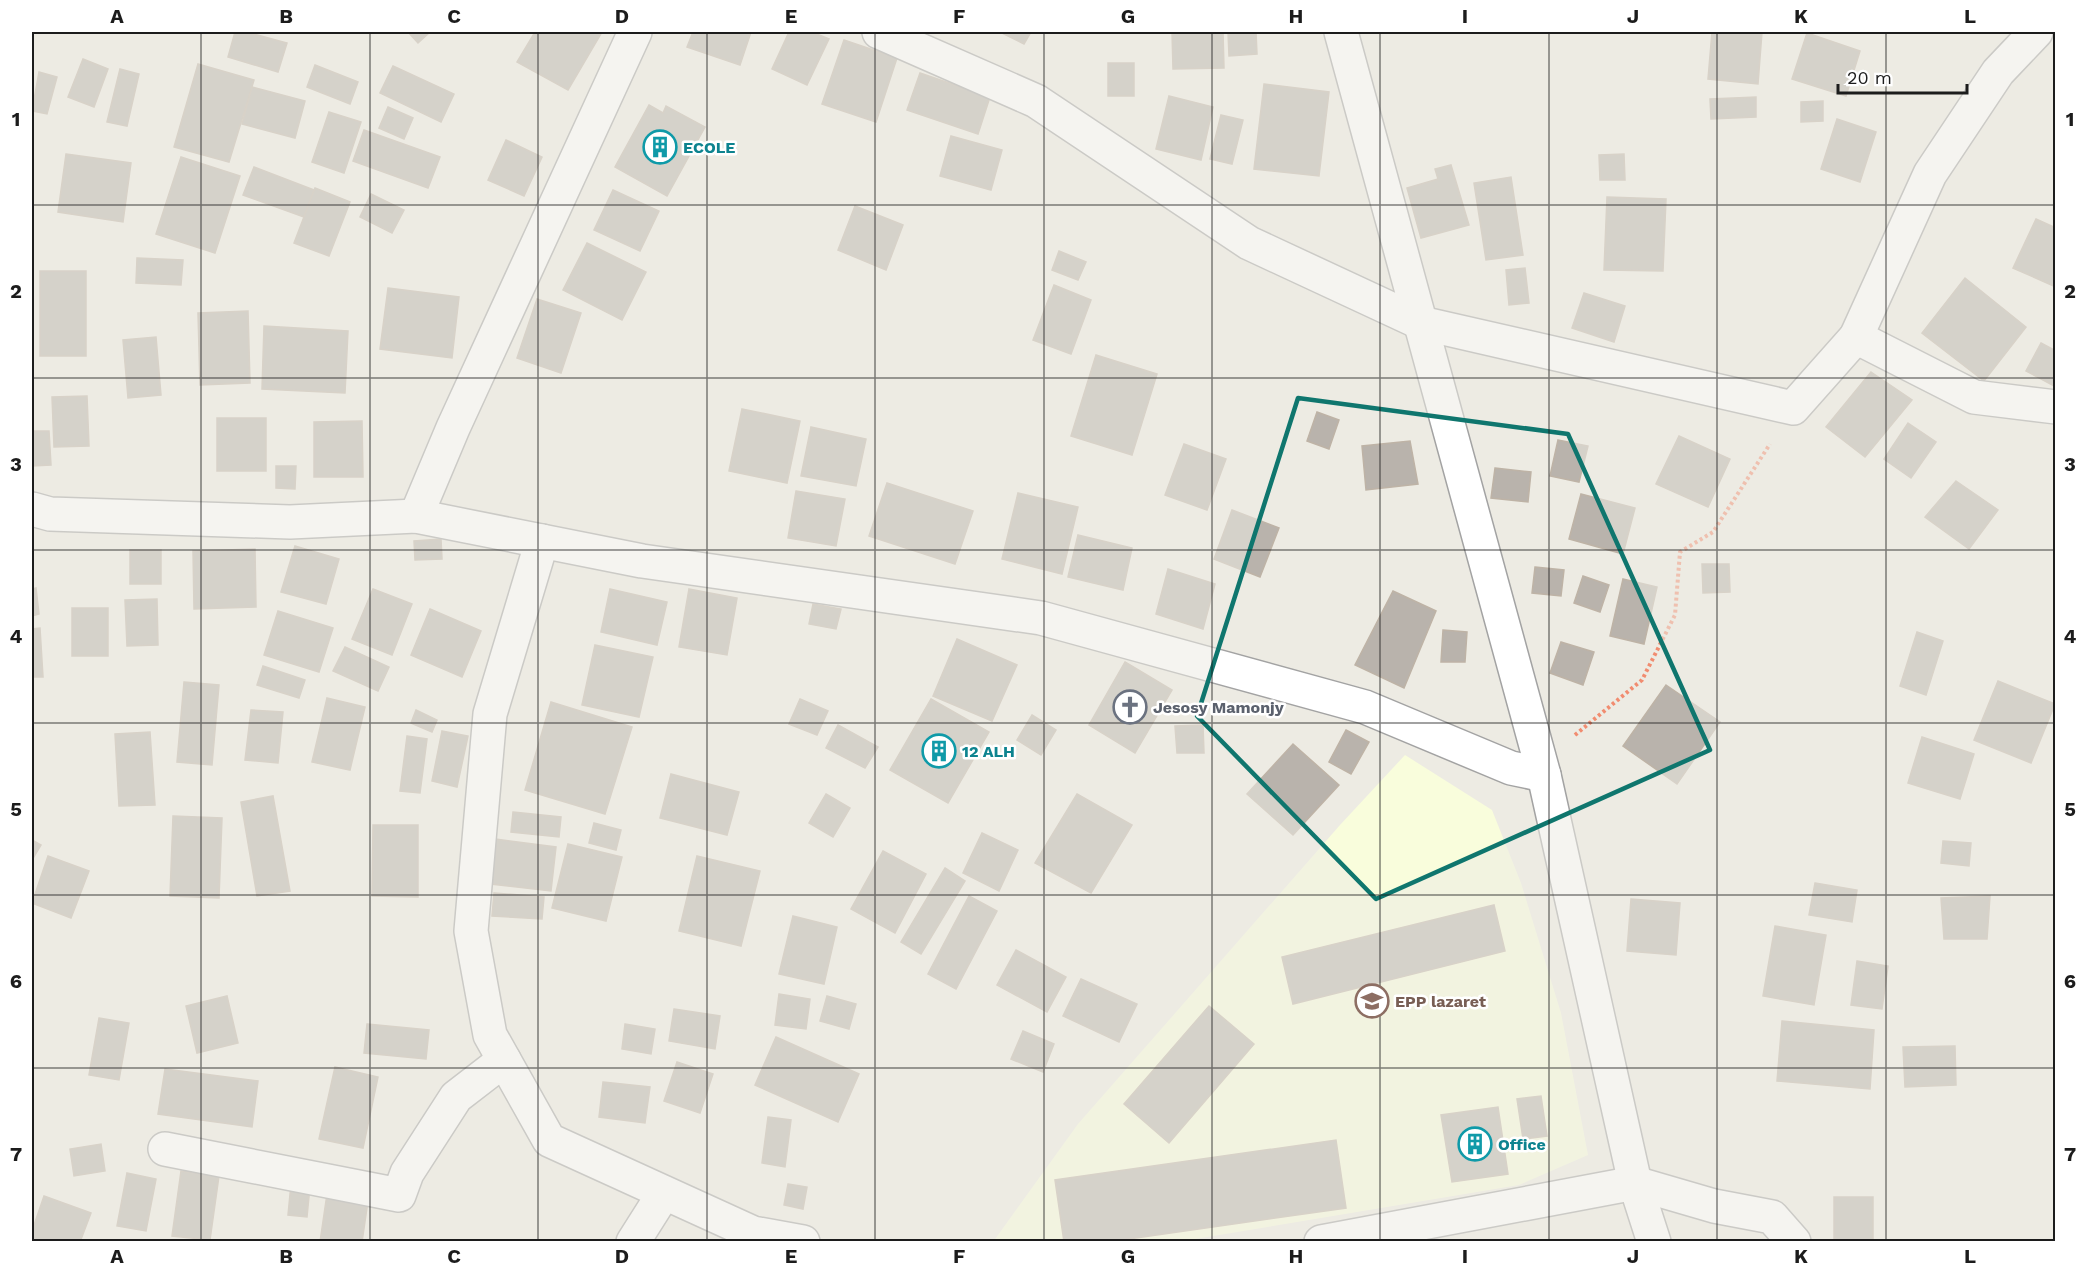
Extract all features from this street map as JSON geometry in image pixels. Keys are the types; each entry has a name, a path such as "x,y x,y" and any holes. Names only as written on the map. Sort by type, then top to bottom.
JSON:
{"street":[{"path":"416,516 458,417 635,32"},
{"path":"879,32 1036,101 1249,243 1421,323 1793,408 1856,337 1930,174 1998,72 2036,32"},
{"path":"1341,32 1544,775 1635,1183 1654,1242"},
{"path":"1856,337 1974,397 2055,406"},
{"path":"32,509 50,514 290,522 416,516 642,561 1041,618 1365,707 1511,768 1544,775"},
{"path":"542,541 489,714 471,931 490,1035 549,1140 753,1233 803,1242"},
{"path":"165,1149 399,1195 406,1173 456,1097 504,1060"},
{"path":"1321,1242 1635,1183 1714,1206 1772,1217 1794,1242"},
{"path":"633,1242 664,1193"}],"path":[{"path":"1544,775 1574,735 1642,680 1676,615 1680,552 1713,532 1793,408"}],"highlighted area":[{"path":"1298,398 1568,434 1710,750 1376,899 1197,716"}],"shaded area":[{"name":"EPP lazaret","path":"1405,755 1492,810 1521,883 1561,1013 1588,1155 1519,1185 1183,1241 993,1242 1078,1124 1340,825"}],"building":[{"path":"235,32 246,32 287,43 278,72 228,57"},
{"path":"408,32 430,32 418,43"},
{"path":"535,32 602,32 568,90 517,62"},
{"path":"693,32 751,32 740,65 687,47"},
{"path":"789,32 812,32 829,39 807,85 772,69"},
{"path":"1000,32 1031,32 1024,44"},
{"path":"1172,32 1223,32 1224,68 1173,69"},
{"path":"1228,32 1256,32 1257,54 1229,56"},
{"path":"1712,32 1762,32 1758,84 1708,79"},
{"path":"1807,33 1860,51 1846,96 1792,79"},
{"path":"844,40 897,58 876,122 822,104"},
{"path":"83,59 108,69 94,107 68,97"},
{"path":"1108,63 1134,63 1134,96 1108,96"},
{"path":"198,64 254,80 229,162 174,147"},
{"path":"315,65 358,82 350,104 307,87"},
{"path":"393,66 454,94 441,122 380,93"},
{"path":"120,69 139,74 127,126 107,122"},
{"path":"39,72 57,77 47,114 32,111"},
{"path":"920,73 990,97 978,134 907,110"},
{"path":"1264,84 1329,92 1319,176 1254,169"},
{"path":"252,87 305,101 295,138 242,124"},
{"path":"1169,96 1213,107 1201,160 1156,149"},
{"path":"1756,97 1756,117 1711,119 1710,99"},
{"path":"1823,101 1823,121 1801,122 1801,102"},
{"name":"ECOLE","path":"649,105 663,113 666,106 705,127 667,196 615,167"},
{"path":"388,107 413,118 404,139 379,128"},
{"path":"329,112 361,122 344,173 312,162"},
{"path":"1221,115 1243,120 1232,164 1210,159"},
{"path":"1837,119 1876,132 1860,182 1821,169"},
{"path":"364,130 440,157 428,188 353,161"},
{"path":"951,136 1002,150 991,190 940,176"},
{"path":"506,140 542,157 524,196 488,180"},
{"path":"66,154 131,163 123,222 58,212"},
{"path":"1624,154 1625,180 1600,180 1599,155"},
{"path":"181,157 240,176 215,253 156,234"},
{"path":"1451,165 1469,225 1421,238 1407,188 1438,179 1435,169"},
{"path":"254,167 314,190 304,217 243,195"},
{"path":"1511,177 1523,255 1486,260 1474,183"},
{"path":"315,188 350,202 329,256 294,243"},
{"path":"613,190 659,211 640,251 594,230"},
{"path":"371,194 404,210 392,233 360,217"},
{"path":"1607,197 1666,199 1663,271 1604,270"},
{"path":"855,206 903,225 886,270 838,250"},
{"path":"2036,219 2056,228 2056,287 2013,268"},
{"path":"587,243 646,272 622,320 563,290"},
{"path":"1059,251 1086,262 1078,280 1052,270"},
{"path":"137,258 183,260 181,285 136,283"},
{"path":"1525,268 1529,303 1509,305 1506,270"},
{"path":"40,271 86,271 86,356 40,356"},
{"path":"1965,278 2026,327 1984,381 1922,333"},
{"path":"1054,285 1091,300 1071,354 1033,340"},
{"path":"388,288 459,297 452,358 380,349"},
{"path":"1584,293 1625,306 1614,342 1572,328"},
{"path":"537,299 581,313 561,373 517,358"},
{"path":"248,311 250,383 200,385 198,313"},
{"path":"264,326 348,331 345,393 262,389"},
{"path":"156,337 161,395 128,398 123,340"},
{"path":"2041,343 2056,351 2056,387 2026,371"},
{"path":"1096,355 1157,374 1132,455 1071,436"},
{"path":"1871,372 1912,400 1865,457 1826,427"},
{"path":"87,396 89,446 54,447 52,397"},
{"path":"742,409 800,421 787,483 729,471"},
{"path":"1317,412 1339,420 1329,449 1307,441"},
{"path":"217,418 266,418 266,471 217,471"},
{"path":"362,421 363,477 314,477 314,422"},
{"path":"1908,423 1936,442 1911,478 1884,459"},
{"path":"811,427 866,439 856,486 801,476"},
{"path":"32,431 49,431 51,465 32,466"},
{"path":"1679,436 1730,459 1708,507 1656,484"},
{"path":"1558,440 1588,446 1579,482 1550,476"},
{"path":"1410,441 1418,484 1366,490 1362,446"},
{"path":"1184,444 1226,459 1207,510 1165,495"},
{"path":"276,466 296,466 295,489 276,488"},
{"path":"1495,468 1531,472 1528,502 1491,498"},
{"path":"1956,481 1998,510 1969,549 1925,517"},
{"path":"887,483 973,511 955,564 869,536"},
{"path":"796,491 845,499 836,546 788,538"},
{"path":"1018,493 1078,507 1062,574 1002,559"},
{"path":"1581,494 1635,508 1623,554 1569,539"},
{"path":"1232,510 1279,528 1260,577 1214,559"},
{"path":"1078,535 1132,548 1123,590 1068,577"},
{"path":"441,539 442,559 415,560 414,541"},
{"path":"295,546 339,559 326,604 281,592"},
{"path":"255,549 256,607 194,609 193,551"},
{"path":"130,550 161,550 161,584 130,584"},
{"path":"1702,564 1729,564 1730,592 1703,593"},
{"path":"1535,567 1564,570 1561,596 1532,593"},
{"path":"1168,569 1215,584 1203,629 1156,614"},
{"path":"1583,576 1609,585 1600,612 1574,603"},
{"path":"1623,579 1657,587 1644,644 1610,636"},
{"path":"36,588 39,614 32,616 32,589"},
{"path":"373,589 412,604 392,655 352,639"},
{"path":"610,589 667,602 657,645 601,632"},
{"path":"689,589 737,598 727,655 679,647"},
{"path":"1393,591 1436,611 1404,688 1355,665"},
{"path":"157,599 158,645 127,646 125,600"},
{"path":"813,604 841,609 836,629 809,624"},
{"path":"72,608 108,608 108,656 72,656"},
{"path":"430,609 481,631 462,677 411,655"},
{"path":"278,611 333,628 319,672 264,655"},
{"path":"40,628 43,677 32,677 32,629"},
{"path":"1443,630 1467,632 1465,662 1441,662"},
{"path":"1917,632 1943,641 1926,695 1900,686"},
{"path":"957,639 1017,665 992,721 933,696"},
{"path":"1561,642 1594,652 1583,685 1550,673"},
{"path":"595,645 653,657 639,717 582,705"},
{"path":"345,647 389,667 378,691 333,671"},
{"name":"Jesosy Mamonjy","path":"1125,662 1172,690 1135,753 1089,725"},
{"path":"263,666 305,680 299,698 257,685"},
{"path":"1998,681 2055,704 2031,763 1974,740"},
{"path":"184,682 219,685 212,765 177,762"},
{"path":"1666,685 1720,722 1677,784 1623,746"},
{"path":"327,698 365,707 350,770 312,762"},
{"path":"800,699 828,711 817,735 789,724"},
{"name":"12 ALH","path":"931,699 989,732 948,803 890,770"},
{"path":"551,702 632,727 605,814 525,790"},
{"path":"251,710 283,712 278,763 245,760"},
{"path":"416,710 437,720 432,732 411,723"},
{"path":"1032,715 1056,730 1041,755 1017,740"},
{"path":"838,725 878,747 865,768 826,748"},
{"path":"1203,725 1204,753 1177,753 1175,726"},
{"path":"1346,730 1369,742 1351,774 1329,762"},
{"path":"442,731 468,736 457,787 432,781"},
{"path":"150,732 155,805 119,806 115,734"},
{"path":"407,736 427,739 420,793 400,791"},
{"path":"1922,737 1974,754 1960,799 1908,783"},
{"path":"1293,744 1339,785 1293,835 1247,794"},
{"path":"671,774 739,792 727,835 660,818"},
{"path":"826,794 850,808 833,837 809,823"},
{"path":"1077,794 1132,825 1091,893 1035,863"},
{"path":"273,796 290,891 257,896 241,802"},
{"path":"513,812 561,817 559,837 511,832"},
{"path":"173,816 222,818 219,898 170,896"},
{"path":"594,823 621,830 616,850 589,843"},
{"path":"373,825 418,825 418,897 372,896"},
{"path":"982,833 1018,850 999,891 963,873"},
{"path":"488,838 556,847 551,891 482,883"},
{"path":"32,840 41,845 32,860"},
{"path":"1943,841 1971,843 1969,866 1941,863"},
{"path":"568,844 622,857 606,921 552,908"},
{"path":"883,851 926,874 895,933 851,909"},
{"path":"48,856 89,871 71,918 32,903"},
{"path":"697,856 760,871 741,946 679,931"},
{"path":"945,868 965,881 921,954 901,942"},
{"path":"1815,883 1857,890 1852,922 1809,915"},
{"path":"494,893 544,897 542,919 492,916"},
{"path":"969,896 997,911 956,989 928,974"},
{"path":"1990,896 1987,939 1944,939 1941,898"},
{"path":"1631,899 1680,903 1676,955 1627,951"},
{"path":"1494,905 1505,951 1293,1004 1282,957"},
{"path":"793,916 837,927 824,984 779,974"},
{"path":"1775,926 1826,935 1814,1005 1763,996"},
{"path":"1016,950 1066,977 1047,1012 997,985"},
{"path":"1857,961 1888,966 1882,1009 1851,1005"},
{"path":"1081,979 1137,1004 1119,1042 1063,1016"},
{"path":"779,994 810,999 806,1029 775,1025"},
{"path":"227,996 238,1043 197,1053 186,1006"},
{"path":"827,996 856,1004 849,1029 820,1021"},
{"path":"1209,1006 1254,1044 1169,1143 1124,1104"},
{"path":"674,1009 720,1016 715,1049 669,1041"},
{"path":"99,1018 129,1023 119,1080 89,1075"},
{"path":"1782,1021 1874,1030 1870,1089 1777,1081"},
{"path":"367,1024 429,1030 426,1059 364,1053"},
{"path":"625,1024 655,1029 651,1054 622,1049"},
{"path":"1023,1031 1054,1044 1043,1072 1011,1059"},
{"path":"776,1037 859,1074 838,1122 755,1085"},
{"path":"1955,1046 1956,1085 1905,1087 1903,1047"},
{"path":"677,1062 713,1074 700,1113 664,1101"},
{"path":"335,1067 378,1077 363,1148 319,1139"},
{"path":"165,1069 258,1081 252,1127 158,1114"},
{"path":"603,1082 650,1087 645,1123 599,1117"},
{"path":"1541,1096 1547,1136 1523,1139 1517,1099"},
{"name":"Office","path":"1498,1107 1508,1174 1452,1182 1441,1115"},
{"path":"768,1117 791,1120 785,1167 762,1163"},
{"path":"1336,1140 1346,1208 1108,1242 1064,1242 1055,1180"},
{"path":"101,1144 105,1171 74,1176 70,1149"},
{"path":"181,1171 219,1176 210,1240 172,1236"},
{"path":"127,1173 156,1179 146,1231 117,1226"},
{"path":"291,1184 310,1186 307,1217 288,1215"},
{"path":"788,1184 807,1187 803,1209 784,1205"},
{"path":"328,1187 369,1194 362,1242 320,1242"},
{"path":"44,1196 91,1213 80,1242 32,1242 32,1231"},
{"path":"1834,1197 1873,1197 1873,1242 1834,1242"}],"place":[{"name":"ECOLE","path":"660,147"},
{"name":"Jesosy Mamonjy","path":"1130,707"},
{"name":"12 ALH","path":"939,751"},
{"name":"EPP lazaret","path":"1372,1001"},
{"name":"Office","path":"1475,1144"}]}
